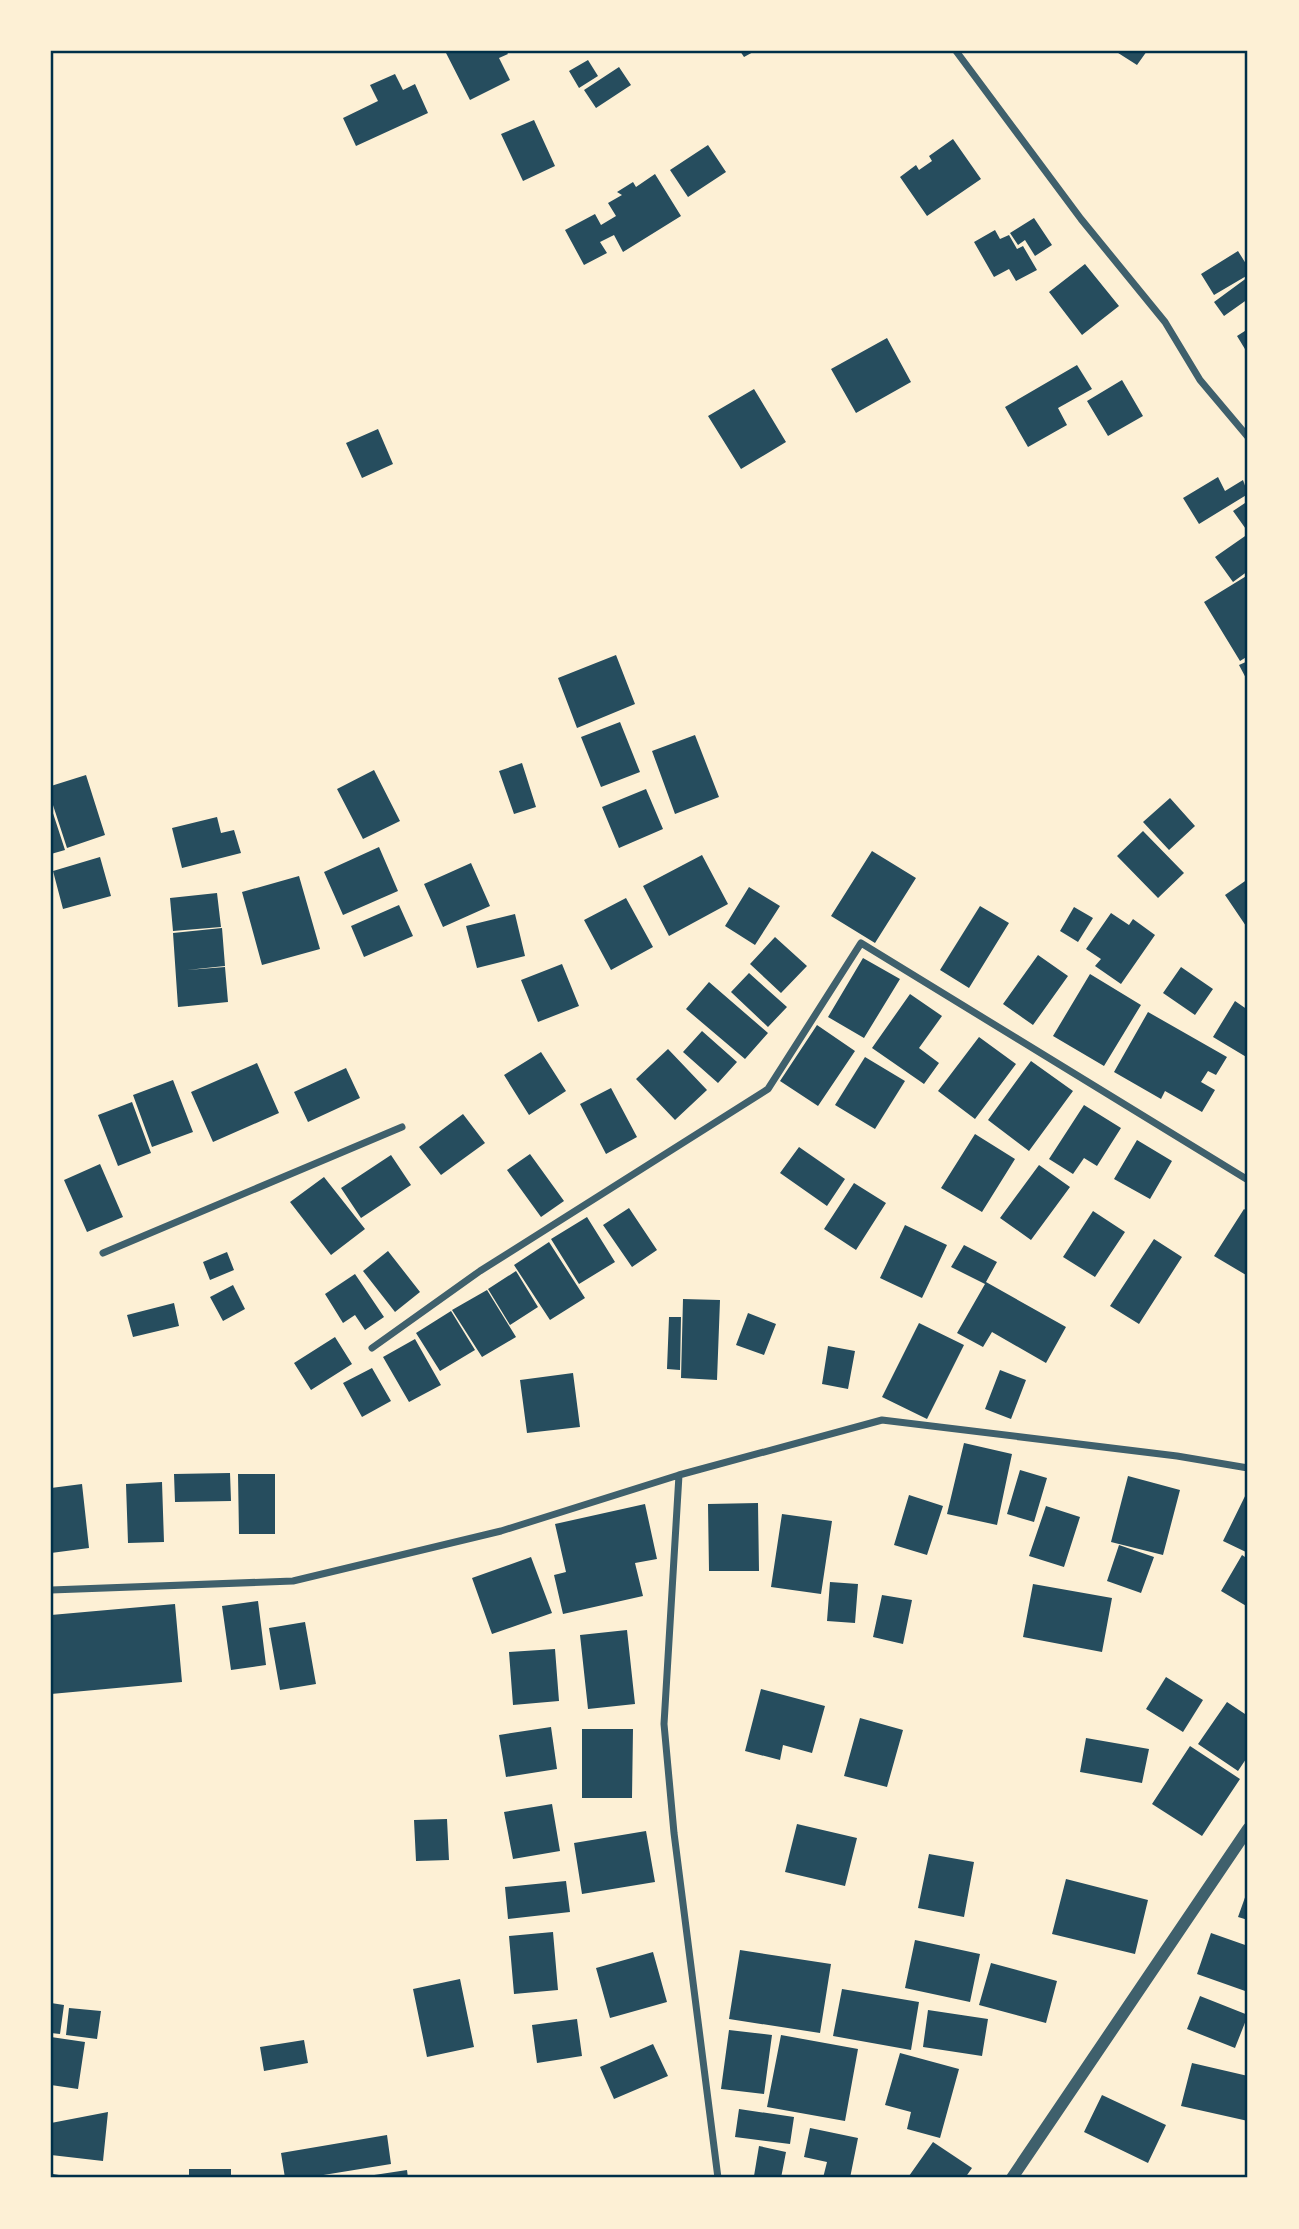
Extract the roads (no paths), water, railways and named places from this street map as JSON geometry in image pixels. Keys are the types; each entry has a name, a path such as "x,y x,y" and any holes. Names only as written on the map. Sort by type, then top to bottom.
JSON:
{"street":[{"path":"956,51 1081,219 1166,322 1200,380 1248,437"},
{"path":"372,1348 480,1271 768,1089 861,943 1248,1180"},
{"path":"103,1253 402,1127"},
{"path":"51,1590 293,1581 501,1531 679,1475 883,1420 1177,1456 1248,1468"},
{"path":"679,1475 664,1724 674,1833 718,2178"},
{"path":"1012,2178 1248,1829"}]}
